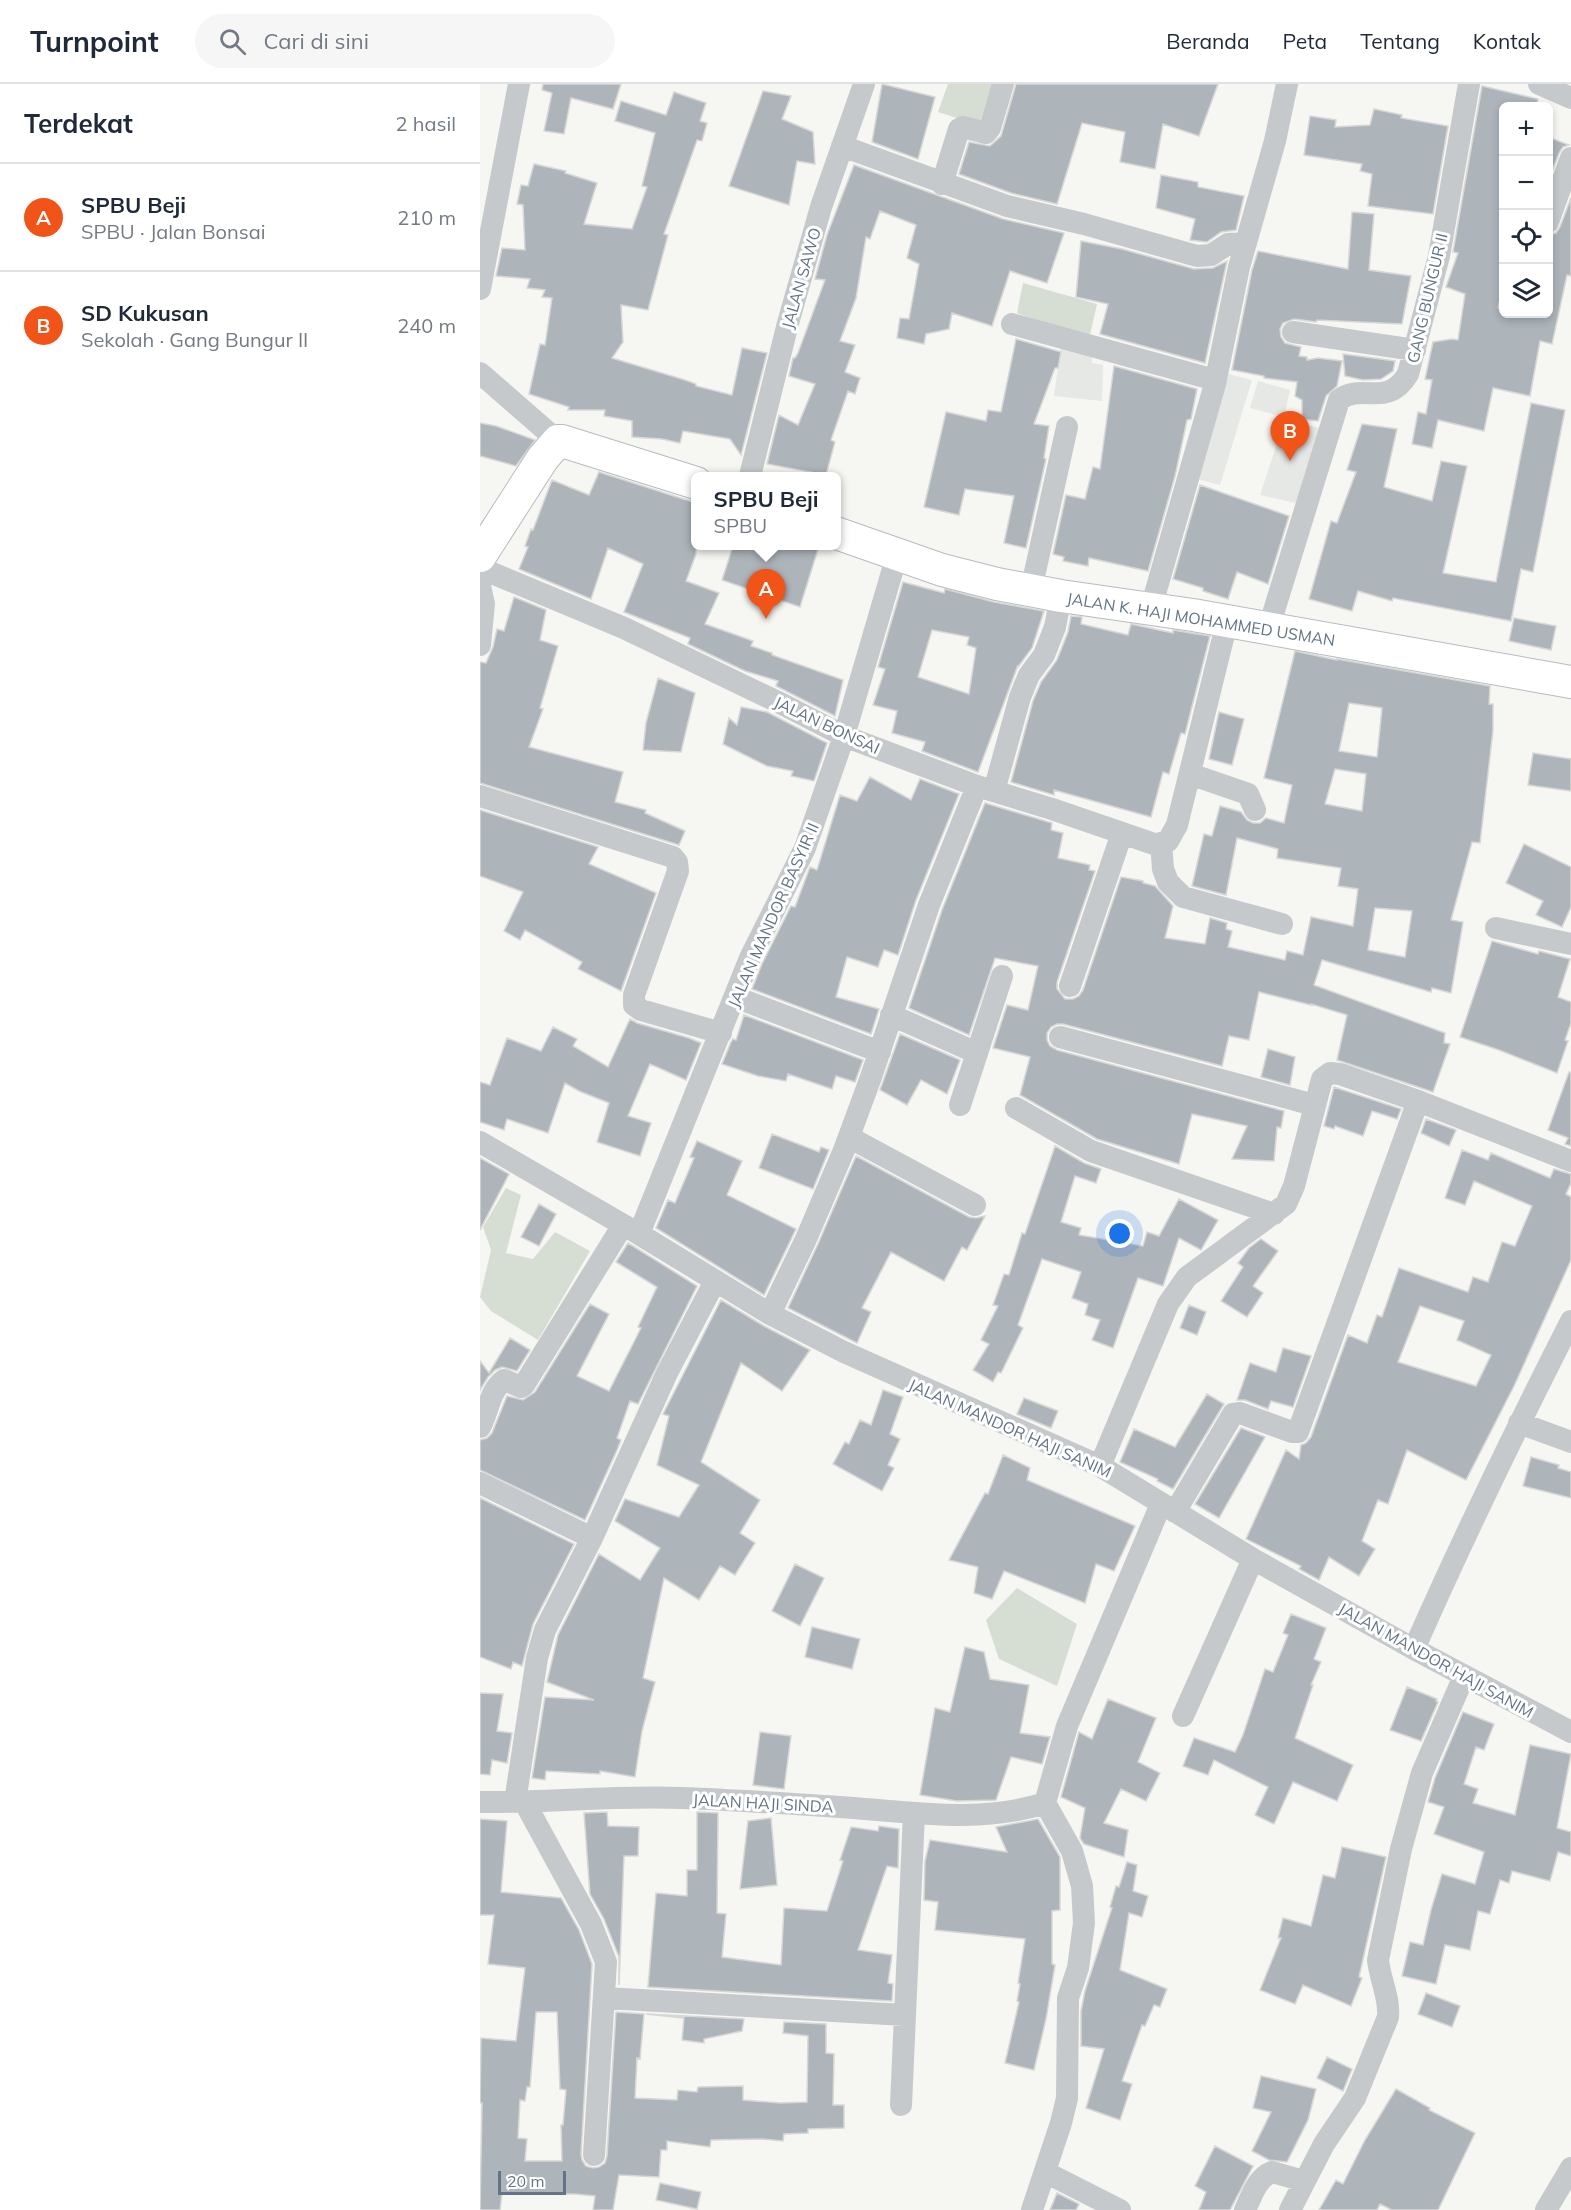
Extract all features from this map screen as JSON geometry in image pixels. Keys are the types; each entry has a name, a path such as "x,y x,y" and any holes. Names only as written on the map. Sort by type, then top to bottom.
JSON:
{"street":[{"path":"480,289 519,84"},
{"name":"JALAN SAWO","path":"751,472 788,323 821,207 864,84"},
{"path":"942,184 959,129 963,127 986,133 990,128 1003,84"},
{"path":"1151,608 1215,380 1246,243 1275,141 1287,84"},
{"name":"GANG BUNGUR II","path":"1268,630 1339,400 1352,394 1388,392 1396,389 1408,374 1439,256 1469,84"},
{"path":"1539,84 1571,98"},
{"path":"842,146 1007,206 1084,224 1197,256 1211,255 1228,244 1246,243"},
{"path":"1552,210 1571,158"},
{"path":"1012,324 1215,380"},
{"path":"1293,332 1415,350"},
{"path":"480,373 558,441 691,481"},
{"path":"770,1314 809,1231 849,1135 880,1052 929,904 985,789 1029,675 1044,656 1055,627 1046,593 1067,427"},
{"path":"480,556 543,458 558,441"},
{"name":"JALAN K. HAJI MOHAMMED USMAN","path":"841,534 942,570 1046,593 1151,608 1571,682"},
{"name":"JALAN MANDOR BASYIR II","path":"480,1427 488,1413 490,1399 501,1382 504,1380 521,1388 525,1385 631,1229 721,1033 750,958 805,848 844,736 897,555"},
{"name":"JALAN BONSAI","path":"480,568 624,628 844,736 985,789 1157,845 1161,843"},
{"path":"480,586 484,604 480,645"},
{"path":"1227,622 1177,825 1168,841 1161,843 1163,868 1168,882 1183,897 1282,924"},
{"path":"1190,774 1248,794 1255,810"},
{"path":"480,796 673,857 677,862 678,871 634,995 634,1005 641,1010 721,1033"},
{"path":"1070,986 1122,833"},
{"path":"1496,928 1571,944"},
{"path":"960,1105 1002,976"},
{"path":"735,997 880,1052"},
{"path":"891,1015 976,1053"},
{"path":"1060,1037 1314,1105"},
{"path":"1100,1466 1168,1304 1177,1289 1187,1277 1286,1204 1294,1186 1322,1079 1330,1073 1340,1074 1418,1101 1571,1161"},
{"path":"1032,2210 1067,2098 1068,1998 1078,1968 1084,1923 1082,1886 1072,1851 1045,1803 1067,1726 1168,1508 1233,1414 1240,1413 1292,1432 1298,1432 1418,1101"},
{"path":"1016,1108 1091,1151 1274,1214"},
{"path":"849,1135 975,1205"},
{"name":"JALAN MANDOR HAJI SANIM","path":"480,1142 631,1229 770,1314 844,1353 1100,1466 1253,1559 1414,1649 1571,1732"},
{"path":"594,2154 606,1962 604,1952 591,1924 520,1802 537,1658 545,1630 592,1538 667,1373 716,1281"},
{"path":"1414,1649 1451,1565 1519,1423 1571,1322"},
{"path":"1519,1423 1571,1442"},
{"path":"480,1483 592,1538"},
{"path":"1183,1716 1253,1559"},
{"path":"1290,2210 1324,2144 1355,2098 1388,2018 1389,2004 1380,1978 1378,1960 1401,1849 1422,1773 1464,1676"},
{"name":"JALAN HAJI SINDA","path":"480,1802 678,1798 781,1802 958,1815 998,1813 1026,1809 1045,1803"},
{"path":"901,2105 914,1813"},
{"path":"605,1998 905,2015"},
{"path":"1546,2210 1571,2168"},
{"path":"1045,2172 1120,2210"},
{"path":"1245,2210 1258,2182 1265,2175 1272,2172 1304,2181"}],"shaded area":[{"path":"948,84 992,84 979,125 938,112"},
{"path":"1023,283 1097,304 1089,339 1017,313"},
{"path":"1061,345 1092,352 1092,363 1103,365 1102,401 1054,396"},
{"path":"1220,372 1252,380 1220,485 1190,477"},
{"path":"1258,381 1290,390 1284,417 1250,408"},
{"path":"1285,420 1320,428 1296,503 1260,495"},
{"path":"506,1188 521,1195 506,1253 533,1259 555,1232 590,1251 538,1340 491,1311 480,1297 491,1250 483,1227"},
{"path":"1017,1588 1077,1624 1057,1686 999,1659 986,1620"}],"building":[{"path":"543,84 621,84 613,109 571,98 564,134 544,131 552,93 542,90"},
{"path":"882,84 935,97 918,159 872,142"},
{"path":"1016,84 1218,84 1199,136 1163,124 1155,169 1120,162 1125,132 1082,123 1057,204 1011,193 959,174 969,142 990,146 1001,136"},
{"path":"1482,86 1538,99 1538,102 1499,102 1498,308 1499,318 1553,318 1553,234 1560,227 1571,198 1571,276 1567,275 1552,344 1540,341 1530,396 1493,388 1484,431 1438,420 1432,448 1412,444 1418,412 1426,414 1432,380 1425,379 1433,342 1458,340 1465,294 1446,287 1458,253 1453,252"},
{"path":"763,91 791,96 782,119 813,132 815,164 797,161 789,205 729,186"},
{"path":"674,92 706,103 700,121 707,123 702,141 697,140 664,234 668,235 648,310 621,305 623,342 612,358 685,380 696,386 732,395 742,348 767,353 741,455 730,439 683,431 680,443 632,437 632,421 604,416 605,410 568,410 569,407 529,394 540,344 545,345 552,298 542,297 545,290 527,288 530,279 496,276 502,248 525,250 523,205 517,204 521,185 528,186 534,164 566,171 565,173 597,183 584,224 632,229 647,187 642,186 655,133 615,121 621,101 666,115"},
{"path":"1374,109 1402,115 1401,118 1448,126 1433,214 1368,206 1372,174 1360,171 1362,164 1304,155 1310,116 1336,120 1335,127 1370,125"},
{"path":"1553,139 1569,145 1563,147 1553,168"},
{"path":"854,165 1003,219 1064,233 1047,283 1010,271 992,326 952,313 949,329 926,334 924,344 897,338 900,318 909,319 919,264 907,258 916,225 880,211 870,239 866,237 856,298 840,341 855,345 845,372 860,378 855,394 848,391 831,440 835,442 827,472 810,472 767,464 779,415 798,425 815,384 789,376 793,358 798,353 825,280 815,279 827,235"},
{"path":"1161,175 1198,182 1198,187 1244,196 1236,230 1221,232 1207,242 1190,240 1195,219 1156,208"},
{"path":"1352,212 1374,214 1369,270 1411,276 1402,324 1317,320 1316,322 1294,319 1283,323 1280,329 1281,337 1285,343 1301,347 1299,356 1307,357 1307,360 1318,358 1342,361 1337,386 1326,396 1318,421 1302,419 1302,400 1295,396 1297,382 1264,378 1264,376 1232,370 1252,270 1258,251 1348,269"},
{"path":"1081,241 1122,249 1194,269 1213,268 1227,261 1205,363 1100,334 1108,304 1076,297"},
{"path":"1016,339 1061,352 1058,368 1055,368 1034,424 1049,426 1044,458 1046,459 1026,548 1004,543 1014,496 965,489 959,515 924,507 946,412 986,421 988,410 1001,412"},
{"path":"1343,354 1395,361 1393,371 1381,379 1363,380 1345,376"},
{"path":"1114,366 1197,389 1191,419 1187,420 1175,476 1148,571 1089,558 1088,566 1063,561 1064,557 1053,554 1066,495 1085,499 1093,467 1100,469"},
{"path":"1531,403 1565,410 1533,572 1521,569 1511,621 1393,598 1392,601 1358,591 1352,611 1309,599 1331,521 1337,523 1356,472 1347,470 1362,424 1397,429 1384,487 1432,501 1441,461 1467,466 1443,573 1496,582"},
{"path":"480,423 496,426 535,440 516,466 480,456"},
{"path":"599,472 691,501 691,550 696,550 696,554 686,581 719,593 705,624 753,641 751,646 772,653 772,655 843,680 835,716 776,686 778,681 745,671 688,644 690,638 624,612 643,564 608,548 591,599 519,569 528,547 525,546 531,529 533,530 552,480 589,495"},
{"path":"1200,485 1289,516 1268,584 1237,572 1228,599 1173,579"},
{"path":"732,550 818,550 800,607 722,580"},
{"path":"903,582 944,593 945,589 994,602 1044,611 1032,648 1018,667 1018,665 978,772 922,751 925,742 892,733 897,711 873,705 885,669 878,667","holes":["932,630 969,637 967,645 976,648 969,694 918,677"]},
{"path":"514,597 546,610 540,640 558,646 540,708 543,709 529,747 623,772 615,802 646,810 645,813 685,831 679,845 480,783 480,662 486,663 497,629 504,631"},
{"path":"1071,616 1082,617 1081,624 1128,635 1131,624 1173,633 1173,630 1210,636 1185,734 1181,733 1169,774 1163,772 1151,817 1054,790 1054,795 1011,782 1033,701 1041,682 1057,660 1068,632"},
{"path":"1514,618 1556,626 1551,650 1509,641"},
{"path":"1295,651 1490,686 1489,704 1493,704 1493,730 1480,843 1472,842 1451,920 1463,922 1451,993 1432,988 1431,992 1322,960 1314,985 1445,1033 1444,1043 1450,1044 1433,1092 1337,1060 1347,1015 1259,992 1249,1040 1229,1036 1222,1066 1063,1024 1051,1027 1047,1033 1047,1040 1050,1046 1057,1050 1284,1111 1281,1128 1277,1127 1274,1161 1232,1159 1247,1126 1192,1114 1179,1164 1097,1139 1020,1095 1030,1057 993,1048 1007,1005 1028,1010 1038,966 995,958 969,1035 909,1008 942,910 985,803 1052,823 1051,830 1063,833 1058,858 1090,865 1089,870 1095,871 1057,982 1057,989 1065,999 1079,996 1083,990 1121,877 1155,886 1173,906 1165,938 1205,944 1210,918 1227,923 1226,929 1232,931 1228,947 1285,960 1287,951 1303,955 1311,917 1353,926 1358,889 1338,886 1341,868 1277,858 1278,849 1237,838 1226,895 1192,886 1204,834 1212,836 1220,806 1241,812 1247,820 1253,823 1260,823 1266,818 1284,823 1292,785 1264,778","holes":["1349,703 1382,708 1377,757 1339,751","1335,769 1366,774 1362,811 1325,804","1375,908 1412,911 1405,957 1368,950"]},
{"path":"658,678 695,693 681,752 643,750 646,723"},
{"path":"741,707 767,712 827,743 814,781 791,776 793,771 767,766 723,744 729,718 737,725"},
{"path":"1219,712 1244,719 1232,765 1209,759"},
{"path":"1533,753 1571,759 1571,791 1528,785"},
{"path":"870,777 911,800 920,779 959,794 916,900 898,955 884,950 878,967 847,957 836,997 879,1009 871,1034 752,989 791,906 795,907 810,867 817,870 840,795 857,801"},
{"path":"480,810 598,847 589,864 656,893 621,991 578,969 582,962 525,930 520,940 504,931 523,892 480,876"},
{"path":"1524,844 1571,867 1571,907 1562,927 1536,915 1543,901 1506,883"},
{"path":"1492,941 1538,954 1539,951 1570,959 1558,997 1571,1002 1571,1023 1565,1040 1568,1041 1557,1073 1460,1037"},
{"path":"744,1015 863,1060 855,1082 836,1076 832,1089 788,1074 786,1081 758,1076 722,1064 731,1042 733,1039 736,1040"},
{"path":"630,1019 701,1043 686,1080 650,1064 628,1116 651,1123 640,1156 597,1142 609,1103 565,1083 548,1133 507,1119 504,1130 480,1122 480,1082 490,1085 507,1038 541,1051 553,1027 577,1039 573,1046 608,1067"},
{"path":"900,1034 960,1060 947,1094 921,1080 907,1105 880,1090"},
{"path":"1268,1049 1295,1057 1290,1085 1261,1077"},
{"path":"1569,1072 1571,1073 1571,1146 1565,1144 1568,1138 1548,1130"},
{"path":"1334,1087 1401,1109 1397,1119 1372,1111 1363,1136 1335,1126 1334,1129 1324,1126"},
{"path":"1426,1119 1456,1130 1449,1146 1421,1133"},
{"path":"772,1134 819,1152 821,1147 829,1150 813,1189 759,1168"},
{"path":"697,1141 742,1161 727,1195 796,1229 764,1295 656,1228 668,1200 675,1203 694,1158 690,1157"},
{"path":"1055,1146 1084,1163 1101,1169 1096,1183 1075,1176 1061,1222 1081,1228 1079,1235 1143,1246 1147,1232 1159,1236 1179,1199 1218,1220 1201,1250 1179,1238 1163,1286 1138,1278 1113,1348 1092,1340 1100,1320 1085,1315 1088,1304 1072,1298 1081,1272 1042,1259 1018,1325 1023,1328 1001,1373 998,1372 993,1382 973,1370 989,1344 981,1340 998,1306 993,1305 1004,1274 1009,1275 1022,1233 1025,1234"},
{"path":"1462,1150 1488,1160 1491,1153 1550,1178 1554,1169 1571,1174 1571,1183 1566,1194 1571,1197 1571,1260 1514,1386 1466,1480 1407,1450 1388,1504 1378,1500 1362,1541 1375,1549 1359,1576 1329,1557 1319,1580 1299,1569 1301,1566 1246,1539 1286,1450 1299,1459 1301,1445 1311,1437 1348,1335 1367,1343 1377,1315 1382,1317 1399,1268 1468,1292 1473,1277 1488,1282 1502,1242 1515,1246 1532,1206 1474,1181 1465,1205 1445,1198","holes":["1420,1306 1464,1321 1457,1340 1491,1355 1476,1386 1398,1362"]},
{"path":"856,1156 969,1217 985,1216 967,1250 962,1247 944,1281 891,1252 862,1308 871,1312 857,1343 788,1308"},
{"path":"480,1158 509,1174 480,1230"},
{"path":"539,1204 556,1214 539,1246 521,1237"},
{"path":"1261,1239 1278,1251 1253,1286 1263,1293 1247,1317 1221,1301 1243,1267 1238,1263 1249,1248"},
{"path":"628,1243 697,1286 638,1404 630,1401 617,1438 621,1440 585,1520 480,1470 480,1440 492,1433 507,1396 523,1400 535,1392 590,1304 609,1314 577,1376 609,1391 641,1328 638,1327 657,1287 616,1262"},
{"path":"721,1300 810,1350 782,1391 741,1363 701,1462 760,1500 740,1533 755,1543 735,1575 720,1566 699,1600 664,1578 643,1678 655,1682 642,1731 635,1777 600,1771 600,1774 546,1771 545,1780 532,1778 545,1697 594,1700 547,1682 558,1635 599,1554 640,1580 660,1548 615,1521 625,1499 679,1517 699,1485 657,1465 669,1416 663,1414"},
{"path":"1189,1305 1206,1312 1197,1335 1180,1328"},
{"path":"510,1338 530,1350 517,1371 502,1367 495,1370 480,1390 480,1361 489,1373"},
{"path":"1283,1348 1311,1356 1293,1407 1271,1401 1268,1409 1245,1400 1237,1400 1250,1363 1276,1372"},
{"path":"883,1390 903,1397 890,1434 900,1439 888,1465 894,1468 882,1491 833,1464 845,1442 849,1444 860,1420 871,1425"},
{"path":"1207,1394 1224,1404 1173,1489 1157,1481 1158,1479 1120,1462 1134,1429 1175,1447"},
{"path":"1024,1398 1058,1411 1051,1428 1017,1414"},
{"path":"1241,1428 1265,1437 1219,1518 1195,1504"},
{"path":"1003,1455 1030,1468 1027,1480 1135,1526 1114,1571 1096,1564 1085,1603 1004,1571 992,1599 974,1593 978,1567 949,1560 985,1493 988,1494"},
{"path":"1531,1457 1559,1465 1558,1468 1571,1472 1571,1498 1523,1486"},
{"path":"480,1498 574,1544 533,1624 522,1666 513,1662 511,1669 480,1657"},
{"path":"795,1564 824,1578 800,1626 772,1611"},
{"path":"1291,1614 1326,1628 1314,1659 1321,1662 1311,1685 1313,1685 1295,1738 1353,1765 1337,1801 1293,1782 1274,1824 1255,1815 1268,1787 1214,1760 1208,1775 1183,1766 1194,1738 1235,1752 1265,1669 1273,1672 1288,1635 1283,1633"},
{"path":"812,1627 860,1639 852,1669 805,1657"},
{"path":"965,1647 984,1652 990,1679 1029,1685 1020,1733 1050,1737 1042,1764 1011,1757 996,1800 957,1801 920,1795 935,1708 950,1712"},
{"path":"1407,1687 1437,1699 1438,1702 1421,1741 1390,1730"},
{"path":"480,1693 503,1694 497,1731 512,1733 507,1763 492,1760 490,1775 480,1774"},
{"path":"1108,1699 1156,1718 1138,1762 1160,1773 1146,1801 1121,1789 1104,1823 1128,1830 1124,1857 1084,1844 1080,1838 1085,1808 1061,1797 1079,1732 1092,1739"},
{"path":"1463,1712 1494,1724 1484,1750 1476,1747 1464,1784 1478,1789 1473,1803 1515,1815 1530,1745 1571,1754 1557,1828 1571,1832 1571,1856 1558,1852 1550,1881 1512,1871 1509,1883 1500,1880 1490,1914 1478,1911 1470,1950 1445,1945 1436,1984 1402,1976 1410,1942 1423,1945 1442,1874 1475,1884 1484,1852 1434,1834 1444,1807 1428,1802 1435,1778"},
{"path":"760,1732 791,1736 784,1789 753,1785"},
{"path":"607,1812 608,1826 639,1827 638,1856 624,1856 619,1985 619,1957 604,1919 590,1894 584,1813"},
{"path":"697,1812 718,1813 717,1913 726,1914 722,1957 781,1965 784,1908 827,1911 851,1827 878,1831 879,1826 899,1829 898,1868 887,1866 858,1950 892,1955 888,1983 893,1984 892,2001 648,1987 656,1893 687,1896 687,1870 697,1870"},
{"path":"771,1818 777,1885 740,1889 748,1821"},
{"path":"480,1819 507,1821 501,1892 561,1898 579,1930 592,1964 581,2154 586,2166 599,2167 605,2163 607,2156 616,2012 644,2014 640,2059 637,2058 635,2098 677,2100 678,2090 697,2092 698,2087 743,2086 743,2100 781,2103 807,2102 808,2036 783,2033 784,2022 826,2024 826,2053 834,2054 833,2105 844,2105 844,2128 808,2129 808,2133 784,2134 783,2141 711,2140 710,2147 667,2141 667,2150 661,2150 659,2177 619,2175 613,2210 593,2210 595,2196 502,2194 500,2210 480,2210 481,2038 516,2041 525,1968 488,1964 494,1915 480,1915","holes":["536,2012 557,2012 560,2089 566,2090 563,2125 561,2125 562,2161 525,2161 527,2139 518,2138 520,2100 525,2101 527,2087 530,2087"]},
{"path":"1038,1819 1060,1857 1060,1910 1052,1911 1052,1964 1055,1965 1034,2070 1005,2063 1019,2002 1017,2001 1020,1984 1018,1983 1025,1939 935,1930 938,1902 924,1900 925,1861 930,1840 1007,1852 996,1827"},
{"path":"1342,1847 1386,1857 1359,1977 1362,1978 1351,2006 1303,1985 1295,2004 1260,1990 1281,1938 1278,1938 1283,1918 1311,1926 1323,1875 1335,1878"},
{"path":"1127,1862 1137,1865 1133,1891 1148,1896 1142,1917 1129,1913 1120,1970 1167,1989 1160,2007 1154,2005 1145,2026 1142,2025 1122,2081 1132,2084 1120,2120 1086,2108 1104,2049 1081,2046 1081,2011 1085,1991 1112,1908 1110,1907 1116,1886 1119,1887"},
{"path":"1426,1993 1460,2006 1452,2027 1418,2014"},
{"path":"646,2014 744,2019 742,2031 704,2039 704,2043 682,2040 684,2018"},
{"path":"1327,2057 1352,2069 1343,2091 1317,2078"},
{"path":"1261,2076 1316,2089 1308,2120 1287,2162 1269,2160 1252,2151 1271,2112 1253,2108"},
{"path":"1396,2089 1430,2108 1429,2110 1475,2133 1438,2210 1392,2210 1380,2204 1377,2210 1319,2210 1336,2180 1343,2184 1365,2140"},
{"path":"1215,2146 1253,2166 1230,2210 1199,2210 1206,2192 1195,2186"},
{"path":"660,2183 701,2192 697,2209 656,2200"},
{"path":"1057,2193 1079,2204 1076,2210 1050,2210"}],"place":[{"name":"SD Kukusan","path":"1290,461"},
{"name":"SPBU Beji","path":"766,619"}]}
